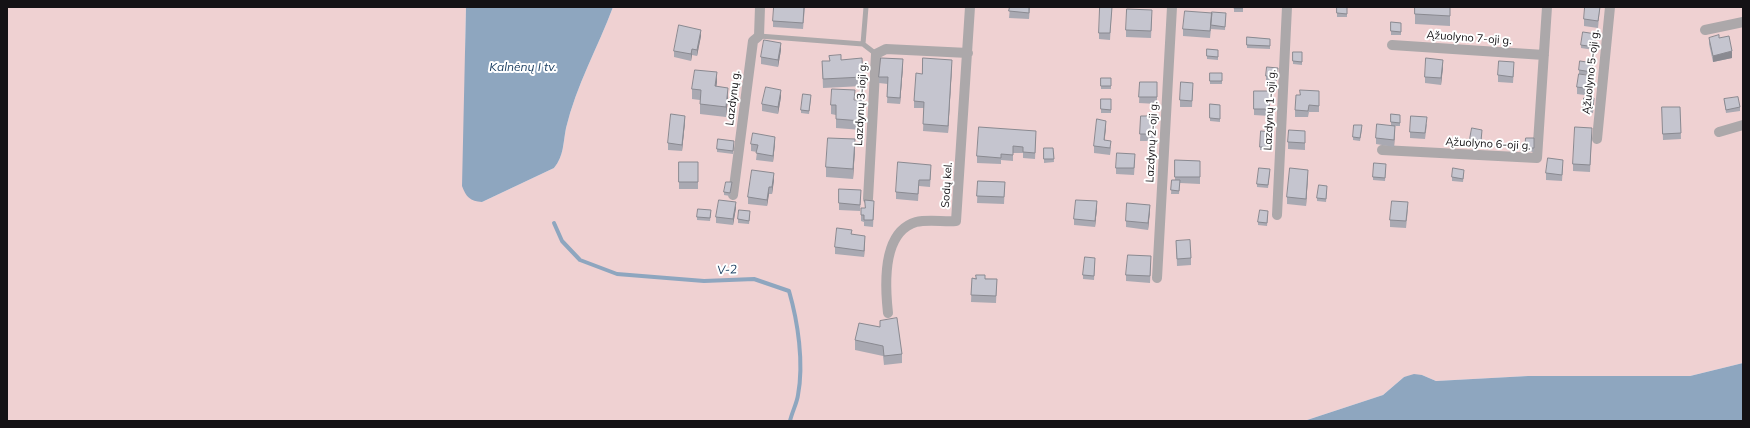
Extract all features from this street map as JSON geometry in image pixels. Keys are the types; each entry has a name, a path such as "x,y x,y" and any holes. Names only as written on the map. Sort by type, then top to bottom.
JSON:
{"street":[{"name":"Lazdynų g.","path":"733,195 753,42 759,36 760,7"},
{"name":"Sodų kel.","path":"888,313 887,277 890,251 896,236 905,227 917,222 956,221 970,7"},
{"name":"Lazdynų 2-oji g.","path":"1157,278 1172,7"},
{"name":"Lazdynų 1-oji g.","path":"1277,215 1288,7"},
{"name":"Ąžuolyno 6-oji g.","path":"1382,150 1537,158 1547,7"},
{"name":"Ąžuolyno 5-oji g.","path":"1597,139 1610,7"},
{"path":"1706,30 1743,22"},
{"name":"Ąžuolyno 7-oji g.","path":"1392,45 1544,55"},
{"name":"Lazdynų 3-ioji g.","path":"868,199 876,54 886,49 968,53"},
{"path":"1719,132 1743,125"}],"lane":[{"path":"863,44 866,7"},
{"path":"759,36 863,44 876,54"}],"shaded area":[{"path":"7,7 466,7 465,51 482,202 554,168 560,159 566,128 575,97 613,7 1743,7 1743,363 1690,376 1528,376 1436,381 1422,375 1404,377 1383,395 1304,421 7,421"}],"water":[{"name":"Kalnėnų I tv.","path":"466,7 613,7 575,97 566,128 560,159 554,168 482,202 474,201 469,198 462,186"},
{"path":"1743,363 1743,421 1304,421 1383,395 1404,377 1414,374 1422,375 1436,381 1528,376 1690,376"}],"building":[{"path":"774,7 804,7 803,23 773,21"},
{"path":"1010,7 1029,7 1029,13 1009,11"},
{"path":"1100,7 1112,7 1110,33 1099,33"},
{"path":"1337,7 1347,7 1347,14 1337,13"},
{"path":"1415,7 1450,7 1450,16 1415,14"},
{"path":"1585,7 1600,7 1598,21 1584,19"},
{"path":"1127,9 1152,10 1151,31 1126,30"},
{"path":"1185,11 1212,13 1210,31 1183,29"},
{"path":"1212,12 1226,13 1225,27 1211,25"},
{"path":"1391,22 1401,23 1401,32 1391,31"},
{"path":"679,25 701,30 697,50 692,49 691,54 674,51"},
{"path":"1583,32 1596,34 1594,47 1581,45"},
{"path":"1719,35 1719,38 1729,36 1732,51 1713,56 1709,38"},
{"path":"1247,37 1270,39 1270,46 1247,45"},
{"path":"764,40 781,43 778,60 761,57"},
{"path":"1207,49 1218,50 1218,57 1207,56"},
{"path":"1293,52 1302,52 1302,62 1293,61"},
{"path":"841,55 841,60 862,58 863,77 823,79 822,61 830,61 829,56"},
{"path":"881,58 903,59 900,98 887,97 888,77 879,77"},
{"path":"923,58 952,60 948,126 923,124 924,102 914,101 916,73 922,74"},
{"path":"1426,58 1443,60 1441,78 1425,77"},
{"path":"1499,61 1514,62 1513,77 1498,75"},
{"path":"1580,61 1593,63 1592,72 1579,70"},
{"path":"1267,67 1278,68 1277,77 1266,76"},
{"path":"695,70 717,72 715,86 728,88 726,107 700,104 701,90 692,89"},
{"path":"1210,73 1222,73 1222,81 1210,81"},
{"path":"1579,74 1594,76 1592,89 1577,87"},
{"path":"1101,78 1111,78 1111,86 1101,86"},
{"path":"1140,82 1157,82 1157,97 1139,97"},
{"path":"1181,82 1193,83 1192,101 1180,100"},
{"path":"766,87 781,90 778,107 762,104"},
{"path":"832,89 855,90 854,100 864,100 862,121 836,119 836,105 831,105"},
{"path":"1300,90 1319,91 1319,106 1309,105 1308,111 1295,110 1296,95 1300,95"},
{"path":"1254,91 1270,91 1269,109 1254,109"},
{"path":"803,94 811,95 809,111 801,110"},
{"path":"1738,97 1740,107 1726,110 1724,99"},
{"path":"1584,98 1594,98 1593,109 1583,109"},
{"path":"1101,99 1111,99 1111,110 1101,109"},
{"path":"1210,104 1220,105 1220,119 1210,118"},
{"path":"1662,107 1680,107 1681,133 1663,134"},
{"path":"671,114 685,116 682,145 668,143"},
{"path":"1391,114 1400,115 1400,123 1391,122"},
{"path":"1141,116 1155,116 1155,134 1140,134"},
{"path":"1411,116 1427,117 1425,133 1410,132"},
{"path":"1097,119 1106,121 1104,140 1111,141 1110,148 1094,146"},
{"path":"1377,124 1395,126 1394,140 1376,138"},
{"path":"1354,125 1362,125 1360,138 1353,137"},
{"path":"979,127 1036,131 1035,153 1023,152 1023,147 1013,146 1013,155 1001,154 1001,158 977,156"},
{"path":"1575,127 1592,128 1590,165 1573,164"},
{"path":"1472,128 1482,130 1481,141 1470,139"},
{"path":"1289,130 1305,131 1305,143 1288,142"},
{"path":"1261,131 1272,132 1271,147 1260,147"},
{"path":"753,133 775,137 773,156 756,153 758,145 751,144"},
{"path":"828,138 855,139 853,169 826,167"},
{"path":"1526,138 1534,138 1534,148 1525,148"},
{"path":"718,139 734,141 733,151 717,149"},
{"path":"1044,148 1053,148 1054,159 1044,159"},
{"path":"1117,153 1135,154 1134,168 1116,168"},
{"path":"1548,158 1563,160 1562,175 1546,173"},
{"path":"1175,160 1200,161 1200,177 1175,177"},
{"path":"679,162 698,162 698,182 679,182"},
{"path":"898,162 931,165 930,180 919,180 918,194 896,192"},
{"path":"1374,163 1386,164 1385,178 1373,177"},
{"path":"1259,168 1270,169 1268,185 1257,184"},
{"path":"1290,168 1308,170 1306,199 1287,197"},
{"path":"1453,168 1464,170 1463,179 1452,177"},
{"path":"752,170 774,173 772,187 769,187 767,200 748,197"},
{"path":"1172,180 1180,180 1179,191 1171,190"},
{"path":"978,181 1005,182 1004,197 977,196"},
{"path":"726,182 732,182 730,193 724,192"},
{"path":"1319,185 1327,186 1326,199 1317,198"},
{"path":"839,189 861,190 860,205 839,203"},
{"path":"719,200 736,202 733,219 716,217"},
{"path":"865,200 874,201 873,220 864,220 864,215 861,215 861,208 865,208"},
{"path":"1076,200 1097,201 1095,221 1074,219"},
{"path":"1392,201 1408,202 1406,221 1390,220"},
{"path":"1127,203 1150,205 1148,223 1126,221"},
{"path":"698,209 711,210 710,218 697,217"},
{"path":"739,210 750,211 749,221 738,219"},
{"path":"1260,210 1268,211 1267,223 1258,222"},
{"path":"837,228 852,230 851,234 865,236 864,251 835,247"},
{"path":"1190,240 1191,258 1177,259 1176,241"},
{"path":"1128,255 1151,256 1150,276 1126,275"},
{"path":"1085,257 1095,258 1094,276 1083,275"},
{"path":"976,275 985,275 985,279 997,279 996,296 971,295 972,278 976,279"},
{"path":"897,318 902,354 884,356 883,346 855,340 859,323 880,327 880,321"}],"waterway":[{"name":"V-2","path":"554,223 562,241 580,260 617,274 704,281 754,279 789,291 795,316 800,356 800,383 790,421"}]}
